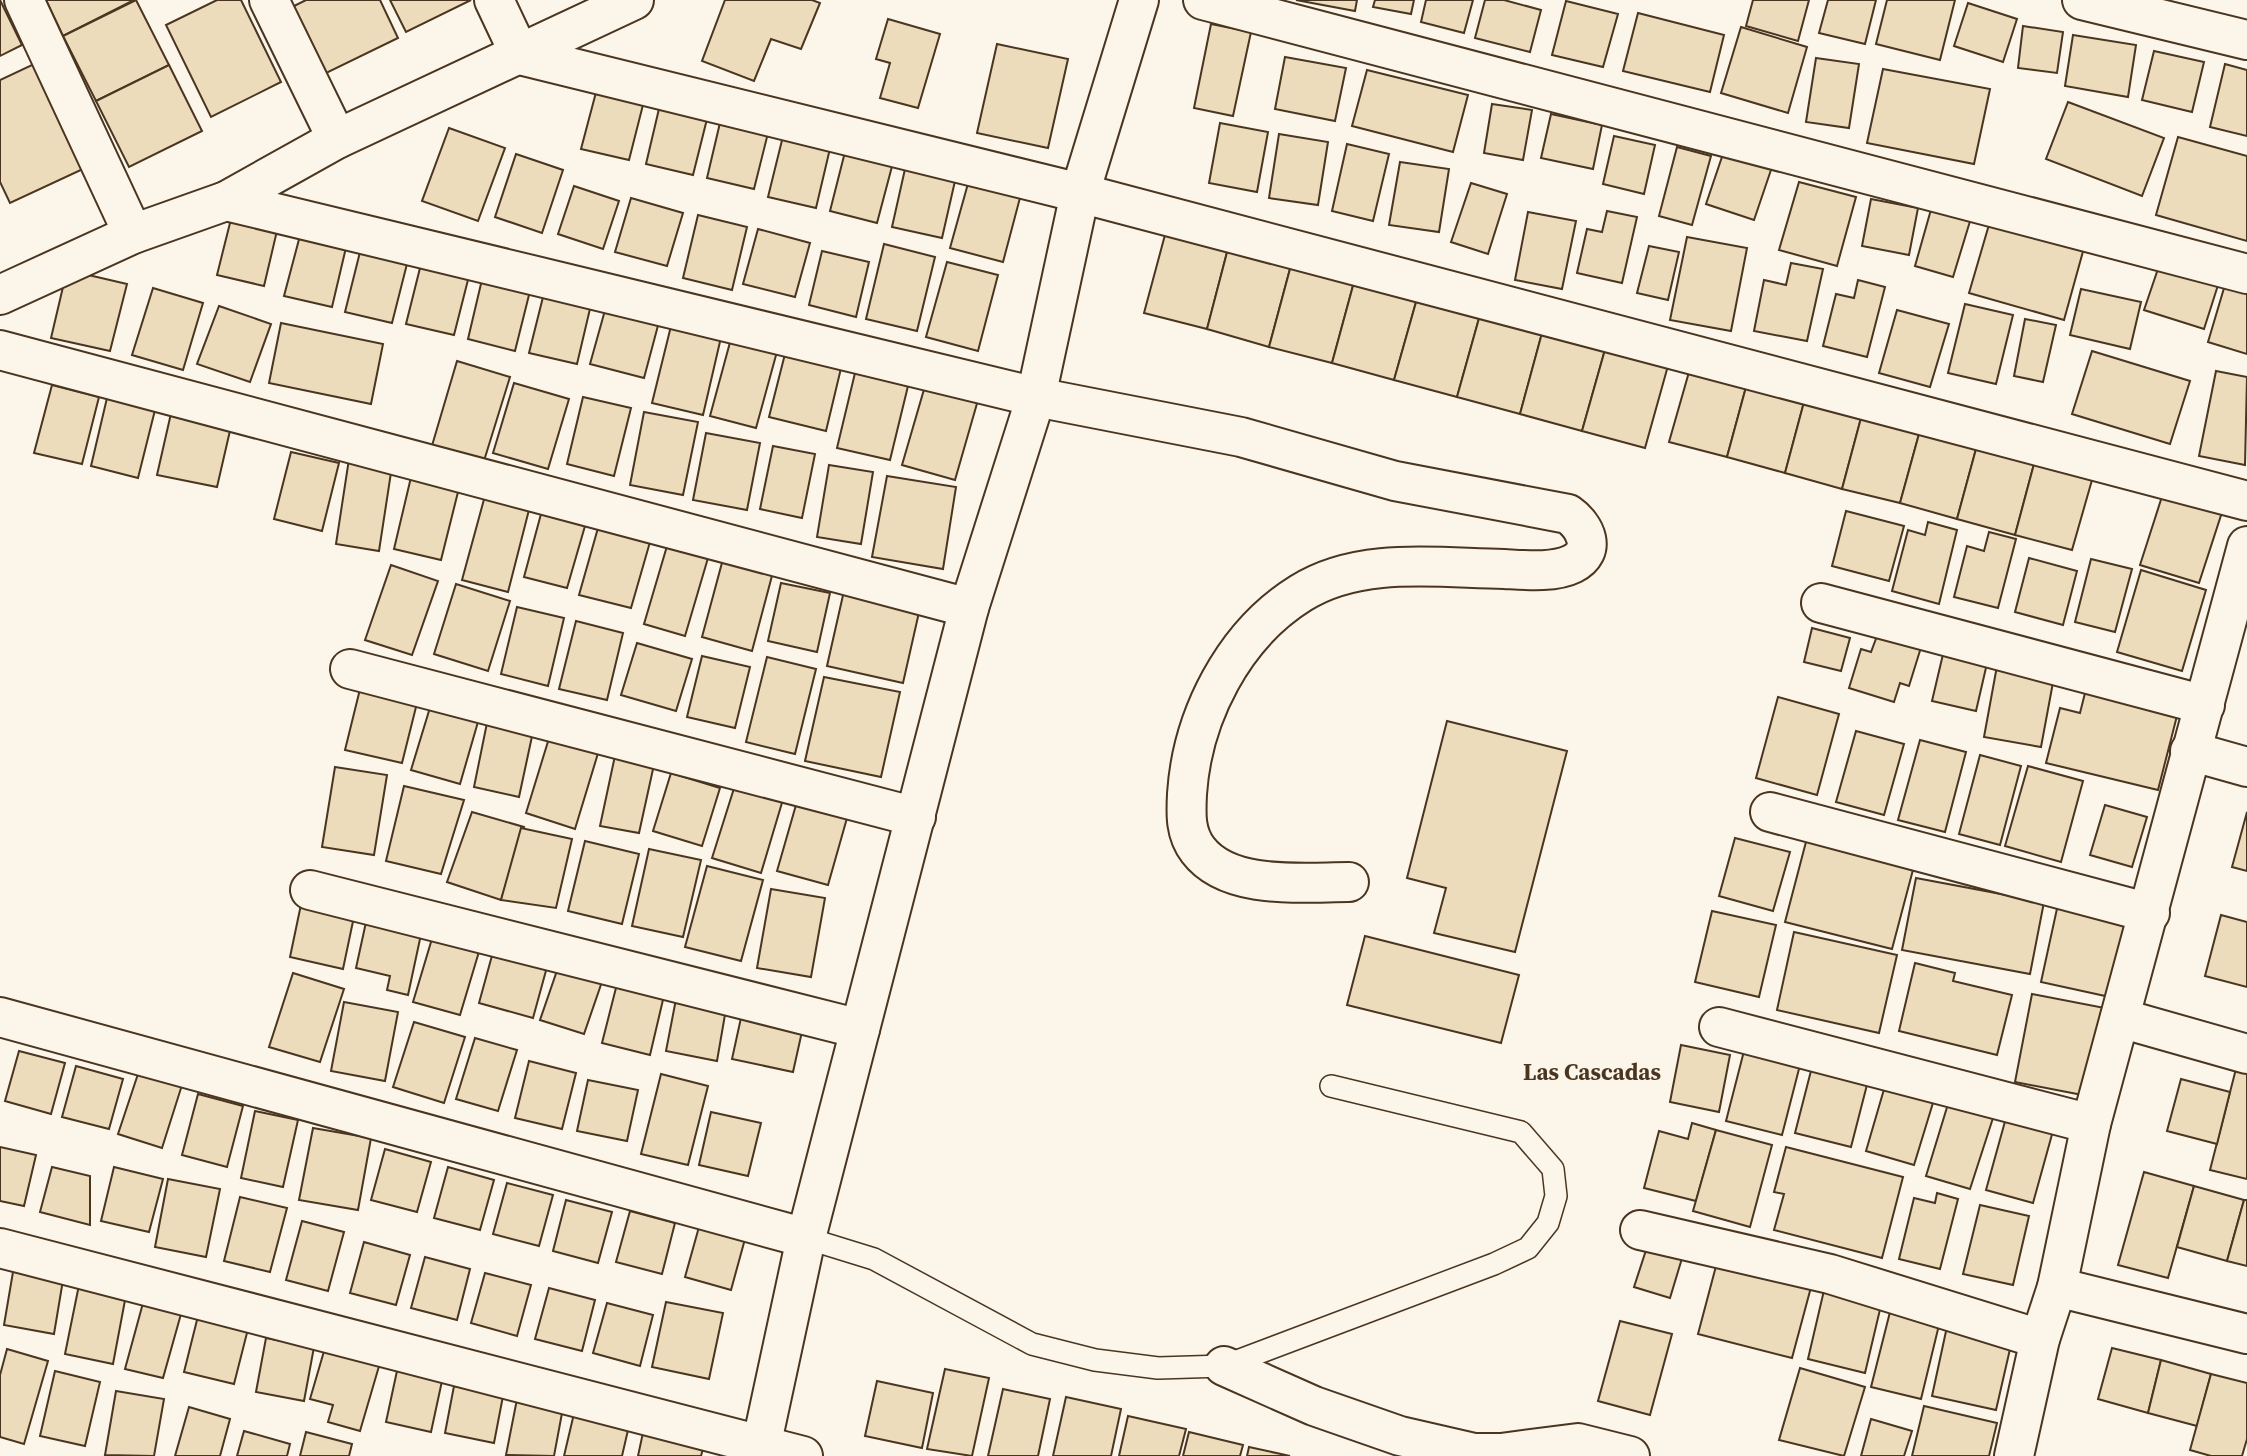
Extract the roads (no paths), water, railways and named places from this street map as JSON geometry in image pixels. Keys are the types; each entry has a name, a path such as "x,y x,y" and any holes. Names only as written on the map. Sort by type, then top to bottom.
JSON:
{"street":[{"path":"24,0 133,234"},
{"path":"268,0 337,139"},
{"path":"494,0 520,55"},
{"path":"0,295 133,234 226,201 337,139 634,0"},
{"path":"760,1451 806,1238 969,608 1036,397 1080,193 1139,0"},
{"path":"1203,0 2247,274"},
{"path":"2082,0 2247,40"},
{"path":"520,55 1080,193 2247,501"},
{"path":"226,201 1036,397 1241,438 1395,481 1568,514 1583,524 1588,538 1583,554 1574,563 1561,567 1522,570 1391,567 1345,575 1301,592 1264,622 1229,666 1202,715 1188,778 1186,822 1198,850 1225,870 1257,881 1349,882"},
{"path":"0,350 969,608"},
{"path":"2014,1456 2040,1339 2057,1287 2091,1124 2247,547"},
{"path":"1821,603 2204,705"},
{"path":"350,669 916,817"},
{"path":"2190,751 2247,767"},
{"path":"1770,812 2150,913"},
{"path":"310,890 860,1029"},
{"path":"0,1017 806,1238"},
{"path":"2120,1018 2247,1054"},
{"path":"1719,1027 2091,1124"},
{"path":"1640,1230 1830,1274 2040,1339"},
{"path":"0,1248 760,1451 803,1456"},
{"path":"2057,1287 2247,1334"},
{"path":"1224,1366 1314,1406 1400,1436 1474,1453 1501,1453 1578,1443 1630,1456"}],"lane":[{"path":"806,1238 874,1259 1032,1344 1095,1360 1158,1368 1224,1366 1494,1264 1528,1248 1548,1223 1556,1196 1553,1169 1521,1132 1331,1086"}],"district":[{"name":"Las Cascadas","path":"1592,1072"}]}
